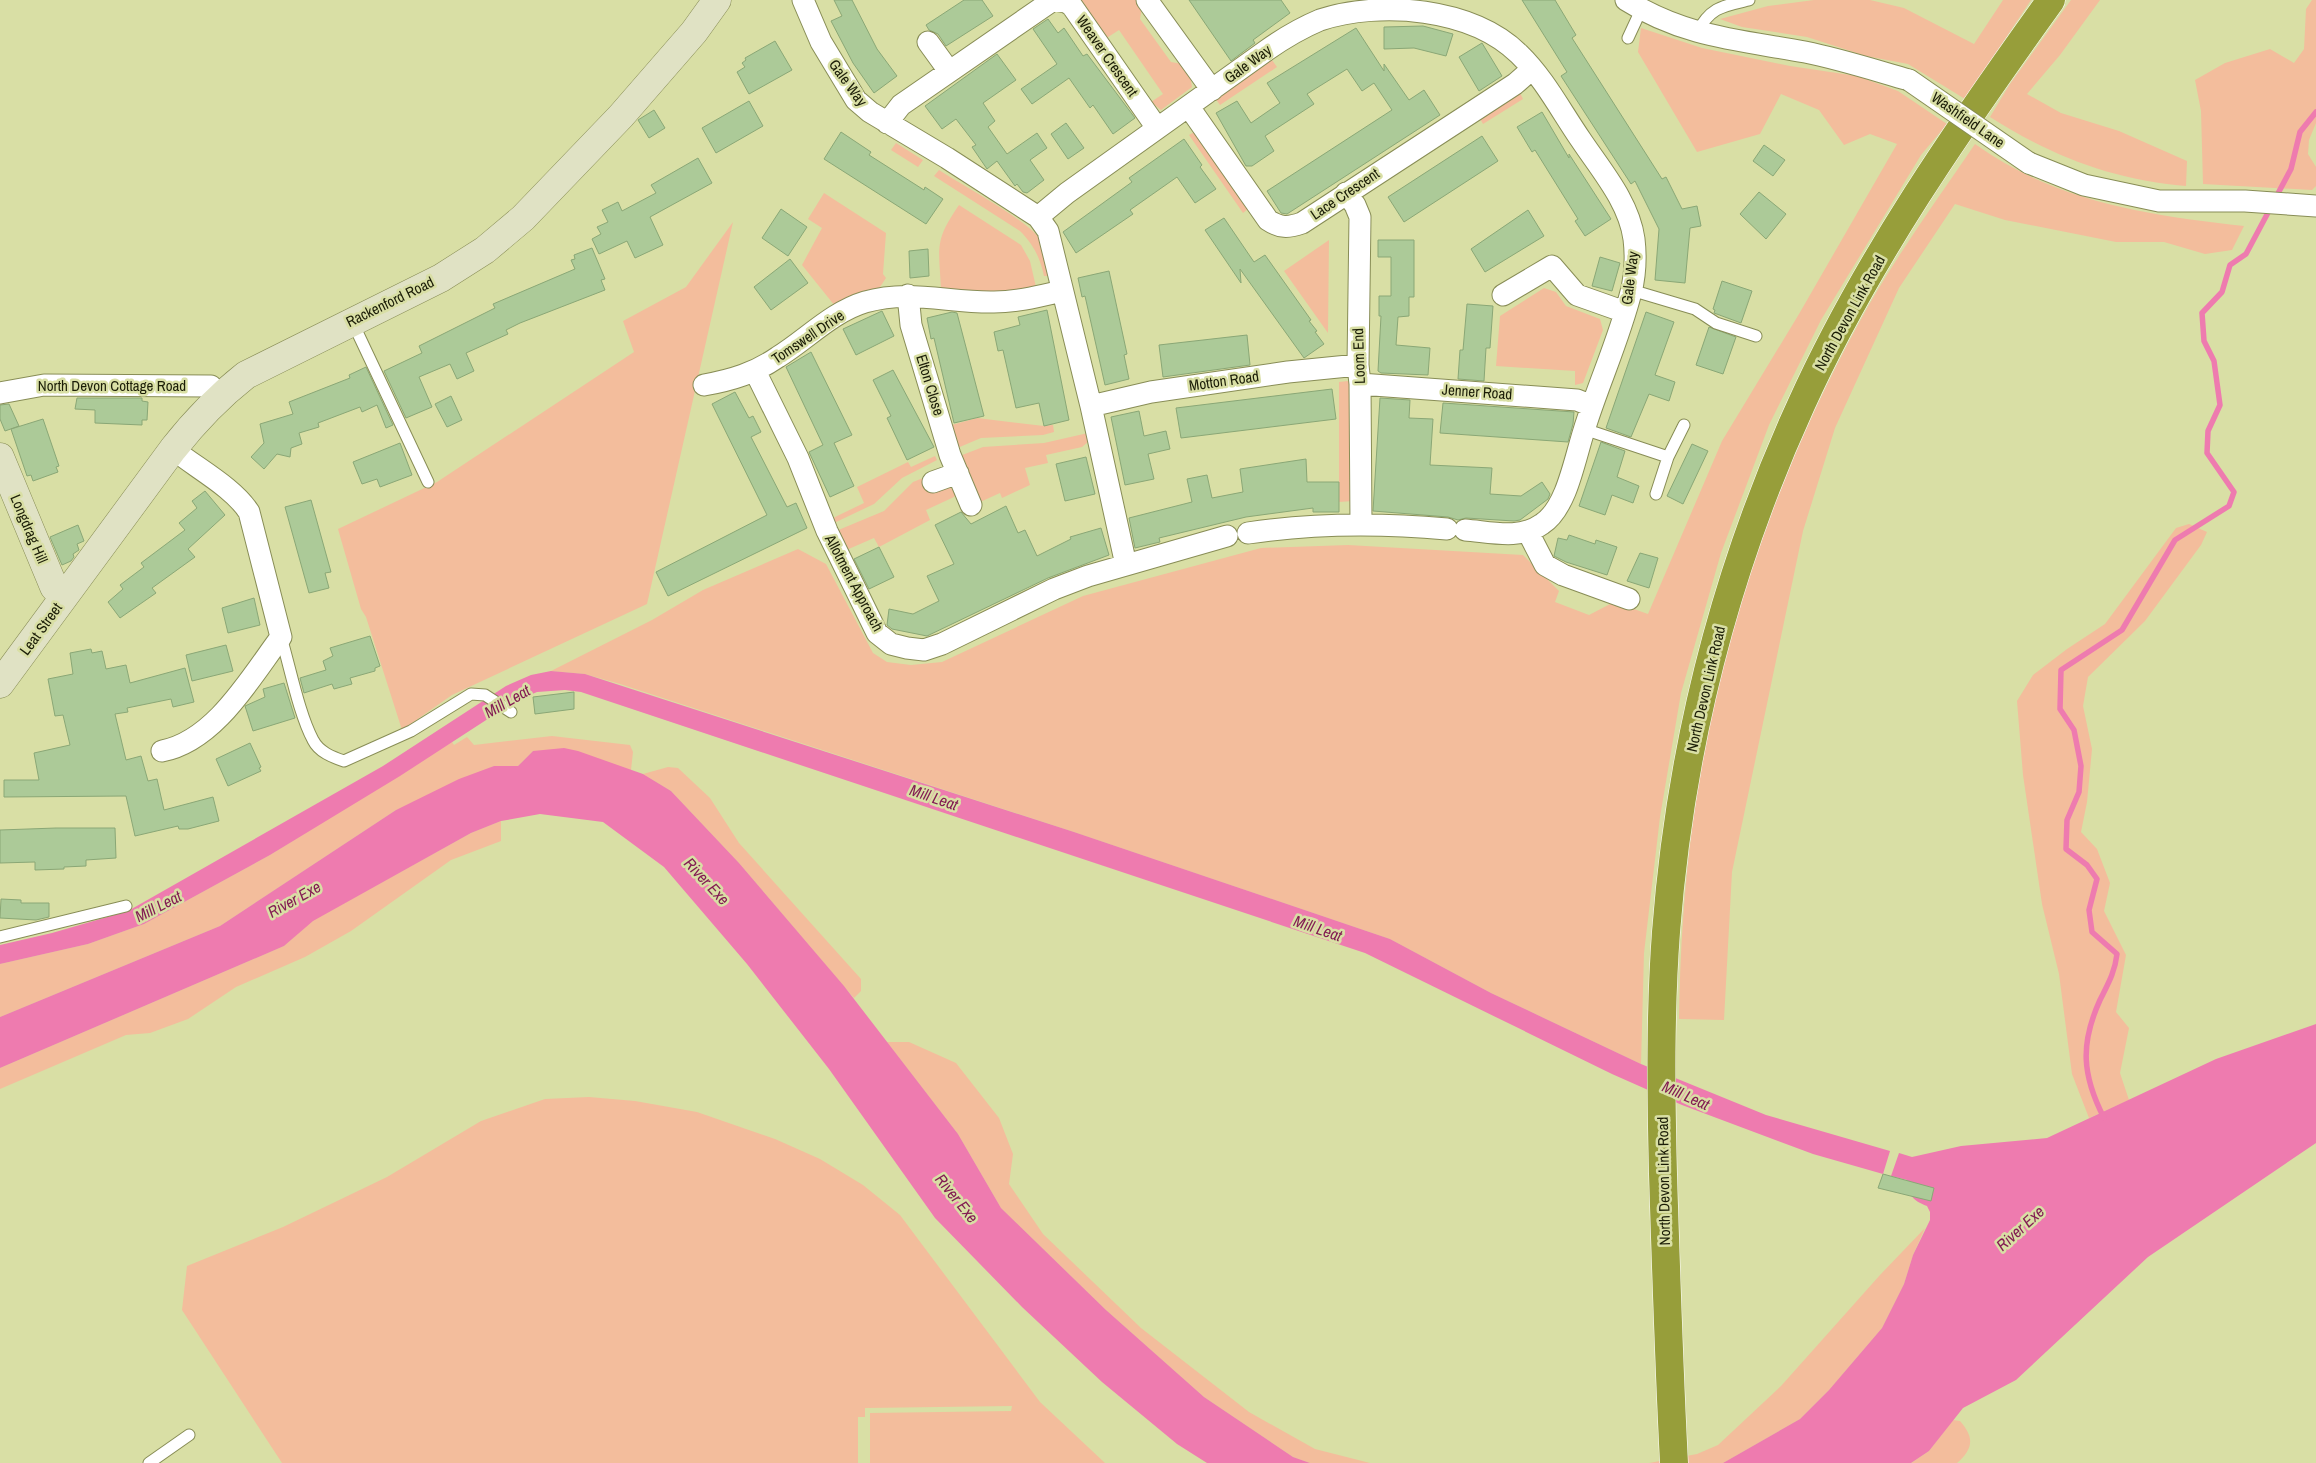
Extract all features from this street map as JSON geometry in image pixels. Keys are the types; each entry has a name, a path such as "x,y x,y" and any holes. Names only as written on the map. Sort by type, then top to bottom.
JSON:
{"highway":[{"name":"North Devon Link Road","path":"1674,1463 1667,1315 1662,1134 1663,981 1675,850 1691,748 1711,654 1762,495 1801,404 1829,348 1893,236 1934,170 2051,0"}],"street":[{"name":"Rackenford Road","path":"64,597 197,418 220,396 246,375 441,278 485,250 523,218 650,84 694,32 717,0"},
{"name":"Gale Way","path":"803,0 821,42 856,100 887,123 947,158 1038,217 1157,128 1297,30 1355,6 1447,15 1479,26 1497,37 1521,56 1532,69 1616,192 1628,215 1634,240 1631,290 1625,312 1584,429 1565,492 1553,514 1542,524 1528,532"},
{"name":"Weaver Crescent","path":"887,123 901,105 1053,0 1066,2 1077,12 1157,128"},
{"path":"1147,0 1212,90"},
{"name":"Washfield Lane","path":"1634,5 1697,33 1822,56 1909,80 2029,163 2084,185 2159,201 2245,201 2306,205"},
{"path":"928,42 949,71"},
{"name":"Lace Crescent","path":"1189,107 1268,220 1277,226 1289,227 1302,223 1516,84 1532,69"},
{"name":"Loom End","path":"1346,193 1356,205 1360,217 1359,375 1361,524"},
{"path":"1038,217 1048,231 1091,406 1126,565"},
{"name":"Gale Way","path":"1503,295 1552,266 1577,295 1625,312"},
{"name":"Tomswell Drive","path":"704,384 730,380 755,371 779,357 826,321 864,302 908,295 995,302 1062,291"},
{"name":"Elton Close","path":"908,295 911,325 950,455 971,505"},
{"name":"Motton Road","path":"1091,406 1170,389 1332,367 1359,375"},
{"name":"Allotment Approach","path":"755,371 798,458 827,531 863,606 877,633 891,644 924,650 942,644 1054,589 1126,565 1227,536"},
{"name":"Jenner Road","path":"1359,375 1577,400 1592,406"},
{"name":"North Devon Cottage Road","path":"0,393 44,385 186,385 211,386 220,396"},
{"path":"162,751 175,749 210,727 281,637 249,512 232,493 173,449"},
{"name":"Longdrag Hill","path":"0,457 54,587 64,597"},
{"path":"933,482 958,473"},
{"path":"1248,533 1314,526 1361,524 1514,534 1528,532 1545,565 1562,575 1629,599"},
{"name":"Leat Street","path":"0,684 64,597"}],"lane":[{"path":"1697,33 1704,18 1722,7 1749,0"},
{"path":"1628,38 1634,5"},
{"path":"1631,290 1695,309 1716,323 1756,336"},
{"path":"352,321 428,482"},
{"path":"1656,494 1668,456 1684,425"},
{"path":"1584,429 1668,456"},
{"path":"281,637 313,741 328,755 344,761 411,731 471,694 479,693 488,697 511,712"},
{"path":"0,937 126,906"},
{"path":"149,1463 189,1435"}],"shaded area":[{"path":"1074,0 1137,0 1142,7 1140,19 1171,62 1182,64 1190,75 1192,87 1161,110 1151,102 1163,94 1119,30 1105,39"},
{"path":"1814,0 1870,0 1904,8 1974,44 2003,0 2031,0 1965,99 1908,64 1866,56 1807,37 1742,27 1720,19 1768,6"},
{"path":"2071,0 2100,0 2060,55 2027,94 2061,113 2119,131 2187,161 2186,186 2133,178 2084,164 2036,143 1990,117 2010,84"},
{"path":"2312,0 2316,0 2316,123 2309,140 2308,154 2316,167 2316,186 2312,190 2203,184 2201,111 2195,80 2225,63 2270,49 2294,63 2304,49 2306,9"},
{"path":"1641,28 1702,48 1790,66 1857,76 1898,91 1947,124 1921,155 1821,320 1769,425 1721,553 1681,693 1660,817 1644,953 1641,1064 1491,993 1390,939 1074,832 620,684 585,674 551,671 652,620 703,590 798,549 826,564 873,653 887,662 911,665 942,662 1083,596 1261,548 1348,545 1523,555 1559,591 1555,602 1589,615 1614,602 1648,614 1722,441 1799,314 1897,144 1870,134 1844,145 1819,110 1781,94 1760,134 1697,152 1638,52"},
{"path":"1272,60 1277,67 1220,105 1215,98"},
{"path":"1519,91 1523,99 1483,124 1479,117"},
{"path":"1196,131 1249,208 1243,213 1189,135"},
{"path":"896,143 923,160 918,167 891,150"},
{"path":"1975,144 2006,164 2070,193 2138,211 2244,226 2232,250 2205,254 2164,242 2116,242 2005,220 1955,204 1899,288 1835,428 1803,531 1732,872 1724,1020 1679,1019 1681,945 1693,822 1717,692 1734,628 1754,565 1776,502 1801,441 1859,323 1900,254"},
{"path":"939,170 1008,212 1032,230 1039,238 1043,247 1049,276 1044,276 1036,252 1020,231 934,176"},
{"path":"824,193 886,233 883,274 886,278 878,290 835,306 802,265 822,228 808,219"},
{"path":"959,205 1021,245 1030,261 1036,287 1000,293 941,289 940,245 945,227"},
{"path":"733,222 647,604 452,695 402,730 366,617 361,609 338,529 437,482 634,352 623,321 686,287"},
{"path":"1329,240 1328,333 1284,271"},
{"path":"1544,288 1556,292 1566,306 1600,319 1603,330 1583,383 1575,385 1575,371 1496,366 1500,316"},
{"path":"1348,381 1352,386 1353,501 1339,502 1339,382"},
{"path":"977,418 1044,426 1053,425 1054,432 1043,435 981,438 955,449 948,426"},
{"path":"1088,433 1089,441 1082,447 1046,455 1048,463 1025,468 1030,485 1002,498 1000,493 978,503 957,457 983,447 1044,443"},
{"path":"935,456 937,460 902,478 874,504 834,523 833,518 864,503 857,487 908,462 911,467"},
{"path":"928,476 958,492 954,497 926,510 930,520 879,547 874,538 844,551 836,531 884,511 913,482"},
{"path":"2189,524 2207,532 2201,545 2145,621 2088,677 2083,706 2092,749 2087,802 2081,832 2097,849 2110,883 2104,911 2126,955 2116,1012 2129,1028 2120,1073 2129,1100 2089,1118 2072,1074 2059,974 2042,904 2023,775 2017,701 2033,675 2067,649 2105,624 2176,528"},
{"path":"552,736 630,745 633,752 631,770 610,764 533,751 518,766 494,766 396,810 220,926 0,1017 0,964 88,944 144,924 270,855 452,742 454,745 467,737 474,745"},
{"path":"668,767 678,768 710,798 739,843 861,979 861,991 854,998 739,863 671,791 643,774"},
{"path":"501,821 501,841 451,860 351,931 305,957 236,987 188,1019 150,1033 126,1035 0,1089 0,1068 284,946 312,921 471,833"},
{"path":"887,1042 909,1042 956,1063 999,1118 1013,1154 1009,1184 1043,1234 1141,1328 1249,1412 1315,1449 1370,1463 1310,1463 1293,1457 1204,1397 1106,1310 1001,1208 958,1134"},
{"path":"589,1097 635,1101 697,1112 775,1139 820,1159 863,1185 900,1215 1040,1402 1105,1463 870,1463 870,1413 1011,1411 1012,1406 865,1408 865,1417 858,1417 858,1463 282,1463 182,1310 187,1266 283,1227 387,1177 481,1121 545,1099"},
{"path":"1925,1228 1913,1255 1904,1284 1882,1328 1829,1390 1800,1419 1723,1463 1649,1463 1697,1454 1718,1445 1781,1386 1880,1275"},
{"path":"1953,1420 1960,1421 1970,1437 1969,1447 1963,1458 1957,1463 1911,1463 1929,1451"}],"water":[{"name":"Mill Leat","path":"551,671 585,674 1074,832 1390,939 1491,993 1641,1064 1766,1115 1890,1151 1883,1174 1813,1154 1682,1105 1612,1074 1365,953 581,692 565,690 537,692 514,702 400,776 270,855 144,924 88,944 0,964 0,945 52,933 128,911 383,766 506,686 531,675"},
{"name":"River Exe","path":"564,748 578,751 643,774 671,791 739,863 844,986 958,1134 1001,1208 1106,1310 1204,1397 1293,1457 1310,1463 1207,1463 1177,1444 1102,1382 1022,1307 935,1218 829,1069 747,964 664,867 603,822 540,814 501,821 471,833 313,921 284,946 0,1068 0,1017 220,926 396,810 459,779 494,766 518,766 533,751"},
{"name":"River Exe","path":"2316,1024 2316,1143 2148,1257 2016,1380 1963,1408 1929,1451 1911,1463 1723,1463 1800,1419 1829,1390 1882,1328 1904,1284 1913,1255 1930,1220 1930,1212 1927,1206 1912,1197 1907,1180 1891,1176 1899,1153 1912,1157 1961,1146 2047,1138 2216,1059"}],"building":[{"path":"834,0 852,0 877,49 897,76 874,93 853,63 831,21 842,16"},
{"path":"964,0 982,0 993,16 946,46 938,34 929,30 926,25"},
{"path":"1189,0 1281,0 1290,13 1253,40 1255,43 1231,61"},
{"path":"1522,0 1555,0 1576,35 1572,38 1662,179 1666,177 1682,209 1697,206 1701,226 1690,228 1685,283 1655,280 1659,229 1635,181 1631,184 1561,76 1567,72"},
{"path":"1048,19 1058,33 1064,28 1083,56 1087,54 1135,118 1113,134 1093,105 1090,108 1069,78 1032,104 1021,89 1057,64 1033,29"},
{"path":"1423,26 1453,34 1446,56 1414,48 1384,49 1384,27"},
{"path":"1356,28 1384,71 1384,64 1409,100 1424,90 1440,115 1287,214 1281,213 1267,191 1392,110 1374,83 1362,91 1347,69 1307,94 1314,104 1265,136 1274,151 1252,166 1246,166 1216,113 1237,101 1251,123 1280,103 1267,83"},
{"path":"775,41 792,70 749,94 737,72 745,67 742,63 746,60 745,58"},
{"path":"1482,43 1502,76 1479,91 1459,57"},
{"path":"997,54 1016,80 983,103 995,121 988,127 1007,154 1037,133 1047,148 1030,160 1044,180 1027,193 1023,192 1017,184 1015,186 997,161 987,169 972,147 976,145 956,119 942,129 925,106"},
{"path":"749,101 763,126 716,153 702,128"},
{"path":"654,110 665,128 649,138 638,120"},
{"path":"1542,112 1569,158 1569,154 1611,219 1585,236 1575,221 1578,219 1535,150 1532,152 1517,127"},
{"path":"1066,123 1084,148 1068,159 1051,134"},
{"path":"841,132 871,152 869,155 924,190 925,187 943,199 926,224 824,159"},
{"path":"1482,136 1498,161 1404,222 1388,197"},
{"path":"1184,139 1202,165 1200,167 1216,189 1195,203 1177,177 1130,210 1133,214 1076,253 1063,232 1132,182 1129,178"},
{"path":"1764,145 1785,160 1773,176 1753,161"},
{"path":"698,158 712,183 650,217 663,245 635,258 627,241 599,254 592,239 601,234 597,227 608,222 602,210 618,202 622,211 656,193 651,185"},
{"path":"1759,192 1786,214 1766,239 1740,214"},
{"path":"781,209 807,227 788,256 762,238"},
{"path":"1528,210 1544,236 1485,272 1471,249"},
{"path":"1224,218 1254,262 1265,255 1311,320 1309,321 1324,344 1304,358 1240,269 1241,283 1205,230"},
{"path":"1378,240 1414,240 1414,297 1409,297 1409,316 1398,317 1396,345 1430,348 1428,375 1381,373 1378,371 1381,316 1379,316 1379,296 1391,296 1391,257 1378,257"},
{"path":"592,248 605,279 601,280 605,290 520,323 506,330 508,334 466,353 474,371 457,379 450,364 419,377 432,407 406,418 384,371 422,353 419,346 495,308 493,304 575,269 571,260 575,259 574,255"},
{"path":"928,249 929,276 910,278 909,251"},
{"path":"1600,257 1620,263 1612,291 1592,286"},
{"path":"790,259 808,283 771,310 754,287"},
{"path":"1109,271 1127,354 1124,355 1129,379 1105,385 1085,296 1082,297 1078,278"},
{"path":"1722,281 1752,291 1741,323 1714,313 1715,310 1713,309"},
{"path":"1467,304 1493,306 1490,348 1486,348 1484,381 1458,379 1460,350 1463,350"},
{"path":"1047,310 1069,420 1044,426 1039,403 1016,408 1003,350 998,351 994,332 1020,325 1018,317"},
{"path":"882,311 894,336 856,355 843,329"},
{"path":"952,312 957,313 984,416 954,423 934,338 931,339 927,318"},
{"path":"1646,312 1674,322 1655,375 1675,382 1669,401 1649,394 1631,437 1606,428"},
{"path":"1709,327 1736,337 1723,374 1696,365"},
{"path":"1247,335 1250,365 1163,377 1159,345"},
{"path":"811,352 852,435 834,443 854,486 830,497 809,452 823,445 786,367"},
{"path":"366,367 393,425 386,428 377,405 362,412 360,407 318,423 319,427 299,433 302,444 291,448 290,457 277,454 264,469 251,457 264,443 260,424 293,414 289,402 350,378 349,375"},
{"path":"893,370 934,447 907,460 887,418 891,416 873,380"},
{"path":"1332,389 1336,419 1181,438 1176,408"},
{"path":"735,392 749,418 753,416 761,432 751,437 787,507 796,503 807,528 668,596 656,572 767,515 712,404"},
{"path":"451,396 462,420 447,427 435,404"},
{"path":"77,398 142,398 142,401 148,402 147,420 142,420 142,425 95,423 95,410 75,409"},
{"path":"1380,398 1410,400 1409,418 1433,419 1430,465 1492,468 1490,494 1521,496 1542,482 1550,494 1548,499 1520,520 1514,521 1466,518 1458,520 1448,517 1373,511"},
{"path":"1443,403 1574,412 1573,424 1568,442 1440,433"},
{"path":"9,404 19,426 5,431 0,419 0,405"},
{"path":"1139,411 1144,436 1166,431 1170,449 1148,454 1154,479 1125,485 1111,417"},
{"path":"43,419 59,466 56,467 58,472 33,481 31,475 27,476 11,429"},
{"path":"1601,442 1625,451 1617,477 1639,486 1633,503 1612,495 1605,515 1579,506"},
{"path":"400,443 412,475 380,487 377,479 362,484 353,462"},
{"path":"1692,444 1708,451 1683,504 1667,496"},
{"path":"1086,457 1095,494 1065,501 1056,464"},
{"path":"1306,459 1307,482 1339,482 1339,512 1313,512 1313,508 1246,517 1159,538 1160,542 1135,548 1129,518 1192,502 1187,479 1207,475 1212,498 1243,492 1240,469"},
{"path":"205,491 225,515 188,549 195,557 152,588 156,593 120,618 108,602 123,589 120,585 144,567 141,563 185,530 179,523 197,508 192,501"},
{"path":"311,500 331,572 325,573 329,588 309,593 285,507"},
{"path":"1006,506 1018,533 1025,530 1037,556 1071,539 1070,537 1101,528 1109,555 1048,578 927,636 892,629 887,625 889,609 913,614 939,601 927,576 954,564 935,525 961,512 971,524"},
{"path":"78,525 84,541 77,544 79,550 73,554 74,557 71,561 62,565 50,537"},
{"path":"1569,535 1595,544 1596,540 1617,547 1607,575 1566,562 1554,556 1558,538 1567,540"},
{"path":"879,547 894,577 869,589 854,559"},
{"path":"1640,553 1658,558 1649,588 1627,581"},
{"path":"254,598 260,625 228,633 222,608"},
{"path":"370,636 380,666 375,668 375,671 350,678 352,684 334,689 332,684 304,693 300,678 326,670 323,661 333,656 330,648"},
{"path":"226,645 233,671 192,681 186,655"},
{"path":"91,649 92,653 102,651 106,669 126,665 130,683 185,668 194,702 173,707 171,699 127,708 128,712 115,714 126,760 141,756 148,781 157,779 164,810 213,797 219,821 188,829 179,829 178,826 135,836 126,796 4,797 4,780 39,780 34,753 70,745 63,715 55,716 48,679 73,674 70,653"},
{"path":"284,683 295,718 253,731 245,706 265,697 263,689"},
{"path":"574,692 574,709 535,714 533,697"},
{"path":"250,743 261,771 228,786 216,759"},
{"path":"115,828 116,858 86,860 86,866 64,867 64,869 35,870 35,862 0,863 0,830"},
{"path":"1,899 21,900 21,903 49,903 49,917 36,920 0,918"},
{"path":"1883,1174 1934,1188 1931,1201 1878,1188"}],"waterway":[{"path":"2275,199 2291,169 2300,132 2316,112"},
{"path":"2104,1118 2091,1088 2086,1059 2087,1045 2089,1031 2113,972 2117,954 2092,932 2089,910 2097,879 2087,865 2066,849 2067,820 2079,792 2081,766 2074,730 2060,709 2061,670 2122,630 2175,540 2229,506 2234,492 2207,453 2208,431 2220,405 2214,361 2204,341 2202,313 2222,292 2230,265 2246,254 2271,207"}]}
